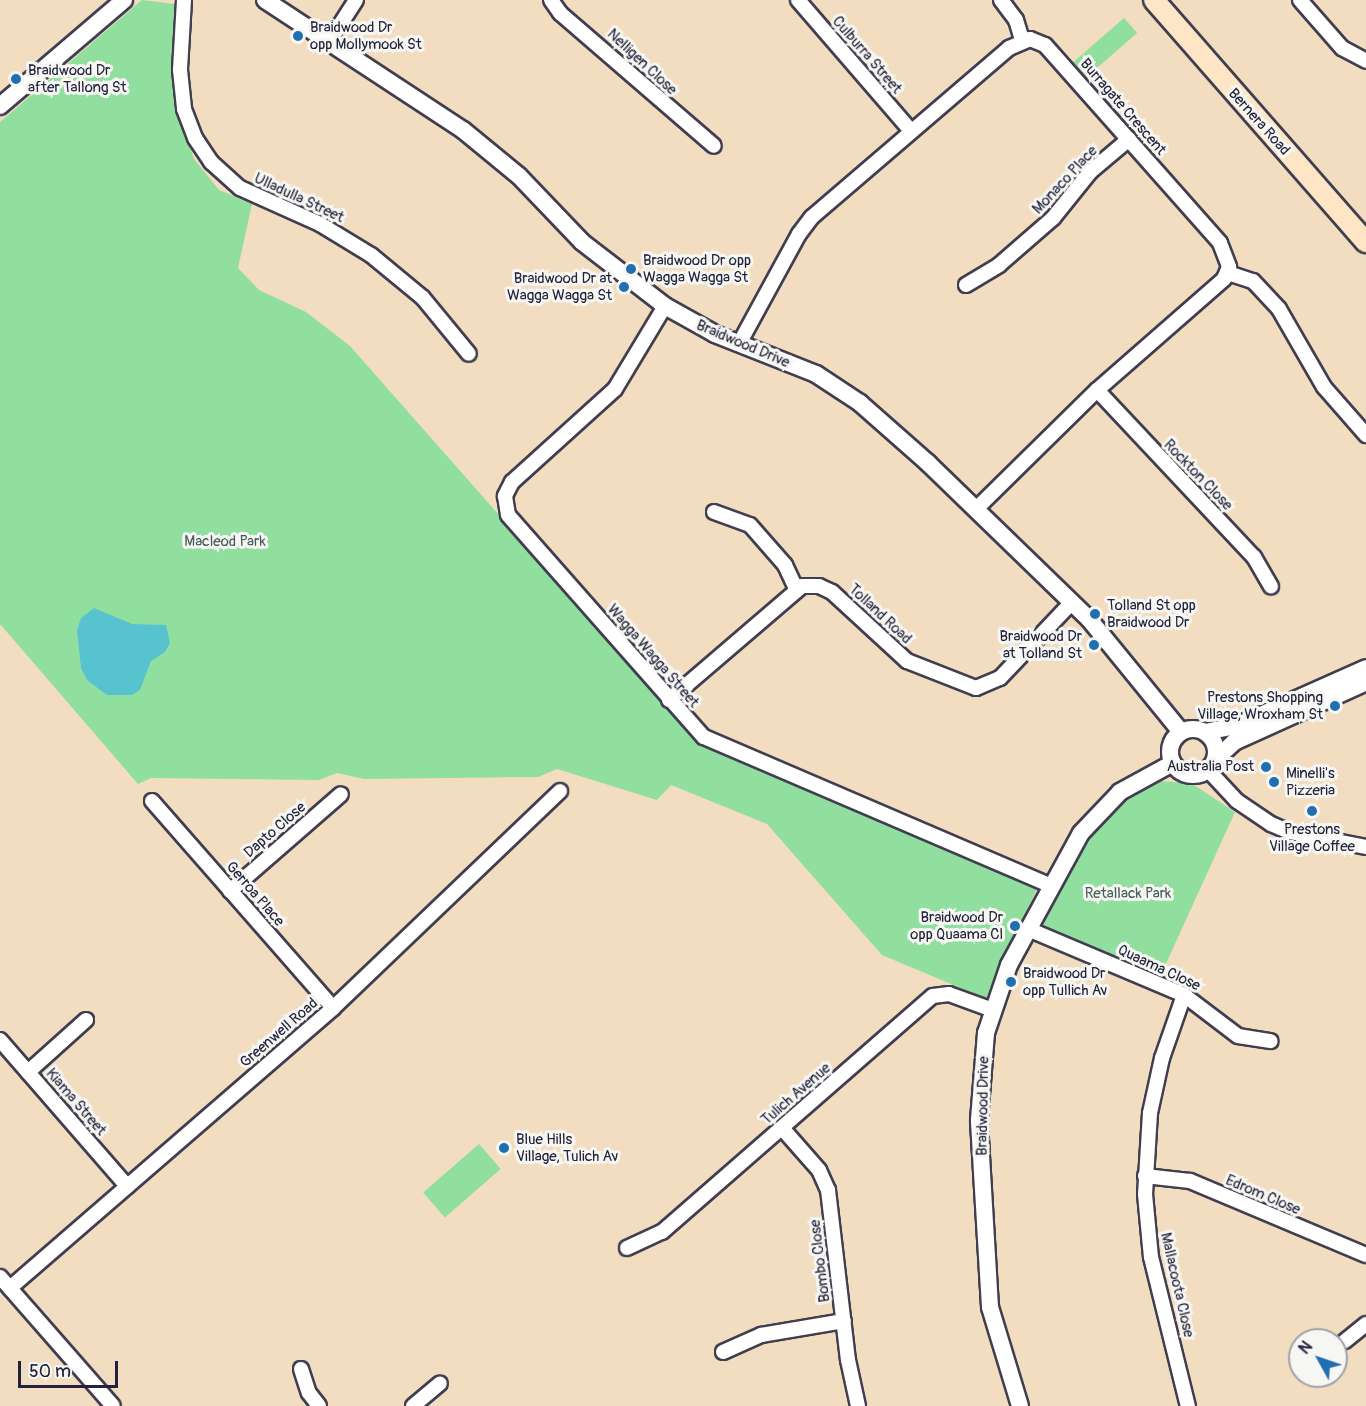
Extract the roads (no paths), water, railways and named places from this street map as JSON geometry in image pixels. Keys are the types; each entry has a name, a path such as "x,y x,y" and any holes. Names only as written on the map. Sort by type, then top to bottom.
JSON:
{"main road":[{"name":"Bernera Road","path":"1154,0 1366,242"}],"street":[{"path":"0,106 124,0"},
{"name":"Ulladulla Street","path":"184,0 180,70 184,109 195,138 210,162 240,188 320,224 371,255 423,298 468,354"},
{"name":"Braidwood Drive","path":"265,0 463,130 519,176 582,242 665,306 739,344 816,374 848,394 976,509 1072,602 1181,732"},
{"path":"329,42 356,0"},
{"name":"Nelligen Close","path":"551,0 560,13 714,146"},
{"name":"Culburra Street","path":"798,0 911,131"},
{"path":"739,344 807,222 1003,52 1022,40 1016,20 1001,0"},
{"path":"1300,0 1342,48 1366,61"},
{"name":"Burragate Crescent","path":"1022,40 1035,40 1050,48 1220,243 1228,256 1228,273"},
{"name":"Monaco Place","path":"966,285 999,265 1053,218 1090,172 1129,139"},
{"path":"976,509 1097,390 1228,273 1249,278 1264,292 1294,330 1330,395 1366,435"},
{"name":"Wagga Wagga Street","path":"665,306 615,390 512,482 505,503 508,515 669,700 712,742 1050,885"},
{"name":"Rockton Close","path":"1097,390 1254,557 1271,587"},
{"path":"669,700 796,590 785,565 750,525 714,512"},
{"name":"Tolland Road","path":"796,590 808,585 828,589 907,661 976,688 1000,678 1072,602"},
{"path":"1366,668 1236,726 1205,732 1193,729 1181,732 1170,748 1173,764 1188,775 1212,764 1234,742 1366,682"},
{"path":"1205,732 1215,744 1212,764 1237,801 1271,824 1304,836 1366,847"},
{"name":"Braidwood Drive","path":"1020,1406 990,1307 979,1120 982,1057 993,1010 1028,929 1050,885 1081,833 1108,802 1173,764"},
{"name":"Greenwell Road","path":"10,1288 333,1008 560,791"},
{"name":"Dapto Close","path":"230,891 341,794"},
{"name":"Gerroa Place","path":"152,801 333,1008"},
{"name":"Quaama Close","path":"1028,929 1184,995 1238,1036 1271,1041"},
{"name":"Tulich Avenue","path":"627,1248 662,1232 933,996 949,994 993,1010"},
{"name":"Mallacoota Close","path":"1184,995 1153,1095 1145,1176 1151,1257 1188,1406"},
{"path":"28,1072 86,1020"},
{"name":"Kiama Street","path":"0,1040 127,1186"},
{"name":"Bombo Close","path":"782,1128 826,1183 844,1322 858,1406"},
{"name":"Edrom Close","path":"1145,1176 1190,1181 1366,1255"},
{"path":"0,1276 113,1406"},
{"path":"723,1352 761,1335 844,1322"},
{"path":"1348,1339 1366,1324"},
{"path":"302,1369 309,1393 319,1406"},
{"path":"413,1406 440,1383"}],"water":[{"path":"94,608 132,624 166,625 170,643 165,652 151,661 140,690 132,695 107,695 87,680 81,668 77,630 81,618"}],"place":[{"name":"Braidwood Dr opp Mollymook St","path":"298,36"},
{"name":"Braidwood Dr after Tallong St","path":"16,79"},
{"name":"Braidwood Dr opp Wagga Wagga St","path":"631,269"},
{"name":"Braidwood Dr at Wagga Wagga St","path":"624,287"},
{"name":"Tolland St opp Braidwood Dr","path":"1095,614"},
{"name":"Braidwood Dr at Tolland St","path":"1094,645"},
{"name":"Prestons Shopping Village, Wroxham St","path":"1335,706"},
{"name":"Australia Post","path":"1266,767"},
{"name":"Minelli's Pizzeria","path":"1274,782"},
{"name":"Prestons Village Coffee","path":"1312,811"},
{"name":"Braidwood Dr opp Quaama Cl","path":"1015,926"},
{"name":"Braidwood Dr opp Tullich Av","path":"1011,982"},
{"name":"Blue Hills Village, Tulich Av","path":"504,1148"}],"park label":[{"name":"Macleod Park","path":"225,542"},
{"name":"Retallack Park","path":"1128,894"}]}
